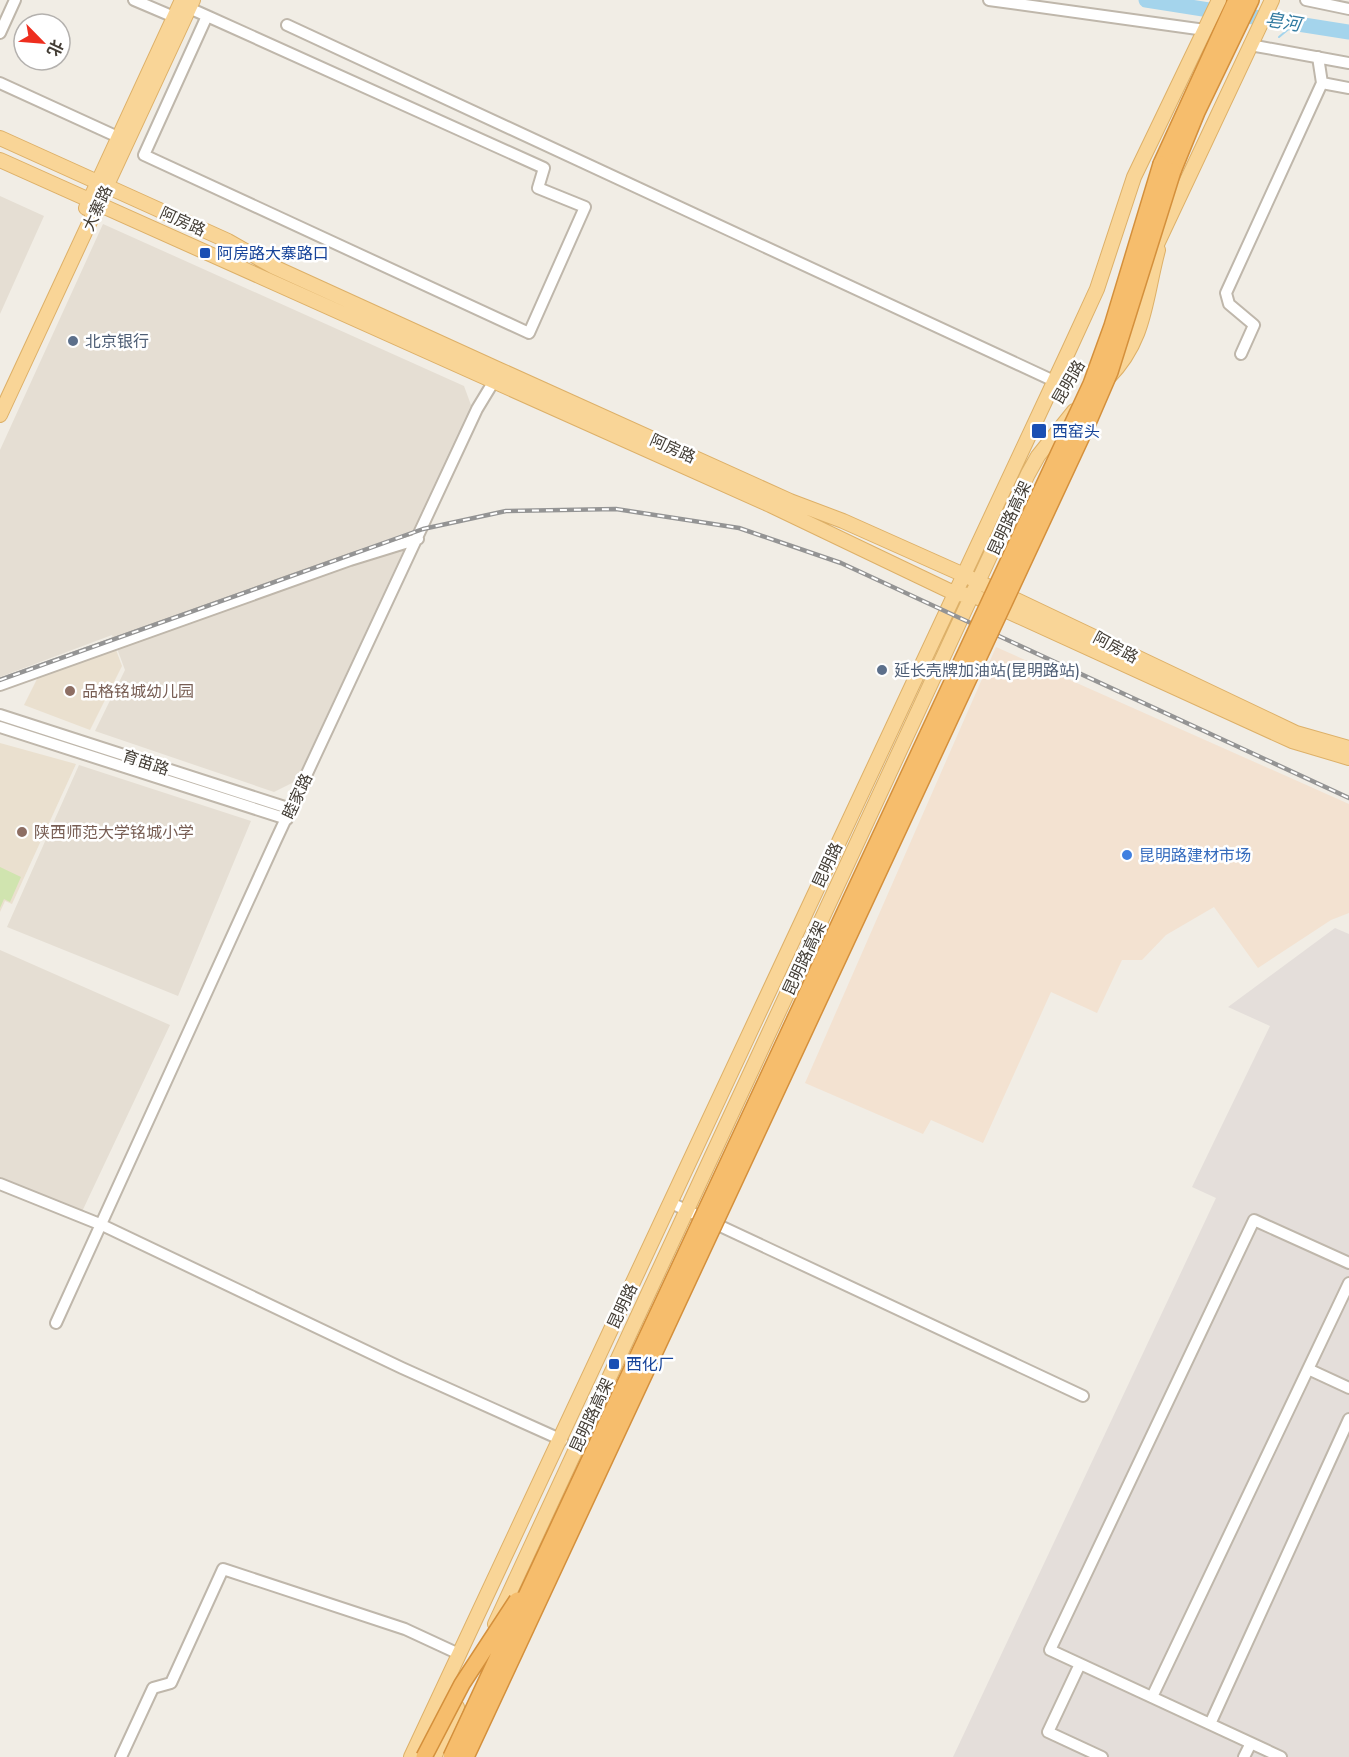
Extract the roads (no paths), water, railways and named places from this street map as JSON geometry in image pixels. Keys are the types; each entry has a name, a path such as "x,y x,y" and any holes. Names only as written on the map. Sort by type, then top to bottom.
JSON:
{"highway":[{"path":"1167,168 1197,112 1228,34 1236,0"},
{"path":"1228,34 1251,0"},
{"name":"昆明路高架","path":"451,1757 1091,384 1167,168"},
{"name":"昆明路高架","path":"467,1755 1096,402 1123,333 1167,168"},
{"path":"424,1757 462,1684 545,1557"}],"main road":[{"name":"昆明路","path":"411,1757 1097,289 1134,177 1219,0"},
{"name":"昆明路","path":"434,1757 1033,465 1076,409 1162,235 1272,0"},
{"name":"大寨路","path":"102,184 118,137 174,17 188,3"},
{"name":"大寨路","path":"0,415 102,184 188,3"},
{"name":"阿房路","path":"0,138 183,221 497,375 956,594 975,589 1296,733 1349,748"},
{"name":"阿房路","path":"0,160 174,239 897,545 964,575 975,589 1292,741 1349,758"},
{"name":"大寨路","path":"0,393 94,203"},
{"path":"174,239 183,221"},
{"path":"1076,409 1119,366 1135,338 1148,304 1162,235"},
{"path":"889,563 897,545"}],"street":[{"path":"0,33 15,0"},
{"path":"134,0 174,17"},
{"path":"989,0 1205,29"},
{"path":"1306,0 1349,9"},
{"path":"188,3 207,16 544,168 538,188 585,207 530,333 144,155 207,16"},
{"path":"287,25 1054,381"},
{"path":"1251,44 1349,63"},
{"path":"1241,354 1254,325 1229,304 1226,293 1323,83 1318,57"},
{"path":"0,83 118,137"},
{"path":"1323,83 1349,88"},
{"name":"睦家路","path":"56,1323 477,409 497,375"},
{"path":"0,685 350,560 418,539"},
{"name":"育苗路","path":"0,715 289,814"},
{"name":"育苗路","path":"0,727 289,814"},
{"path":"0,1184 102,1225 402,1368 561,1440"},
{"path":"671,1203 1083,1396"},
{"path":"1281,1757 1050,1650 1254,1220 1349,1263"},
{"path":"1152,1698 1349,1282"},
{"path":"1308,1369 1349,1389"},
{"path":"1210,1724 1349,1419"},
{"path":"122,1757 153,1688 171,1683 223,1569 405,1629 459,1654"},
{"path":"1080,1664 1048,1732 1097,1756"},
{"path":"1244,1757 1251,1743"}],"waterway":[{"name":"皂河","path":"1146,0 1349,32"},
{"path":"1279,37 1297,22"}],"railway":[{"path":"0,680 423,529 506,511 616,509 739,528 841,563 1349,798"}],"place":[{"name":"阿房路大寨路口","path":"205,253"},
{"name":"北京银行","path":"73,341"},
{"name":"西窑头","path":"1039,431"},
{"name":"延长壳牌加油站(昆明路站)","path":"882,670"},
{"name":"品格铭城幼儿园","path":"70,691"},
{"name":"陕西师范大学铭城小学","path":"22,832"},
{"name":"昆明路建材市场","path":"1127,855"},
{"name":"西化厂","path":"614,1364"}]}
